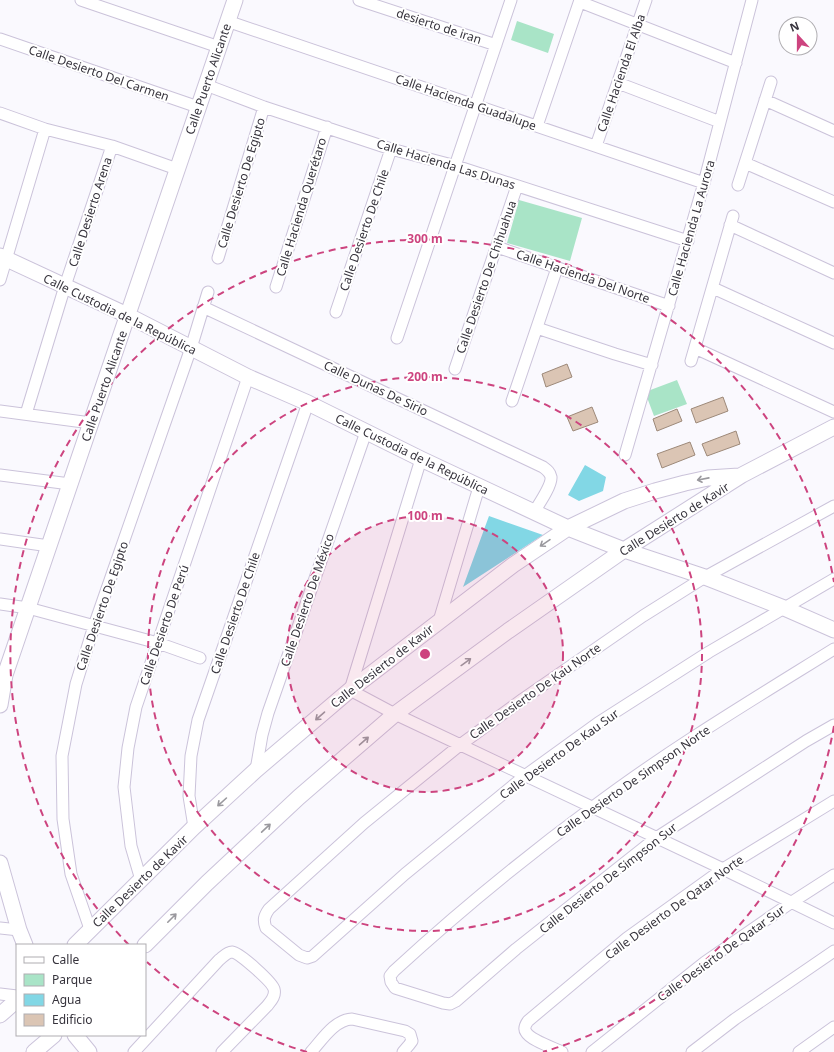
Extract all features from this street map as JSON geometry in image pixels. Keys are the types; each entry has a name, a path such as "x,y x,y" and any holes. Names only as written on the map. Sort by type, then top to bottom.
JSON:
{"street":[{"path":"81,0 219,47"},
{"name":"Calle Puerto Alicante","path":"0,705 3,674 50,546 235,0"},
{"name":"desierto de iran","path":"359,0 496,45"},
{"path":"397,338 456,166 510,0"},
{"name":"Calle Hacienda El Alba","path":"596,146 646,0"},
{"name":"Calle Hacienda La Aurora","path":"625,455 688,241 752,0"},
{"path":"537,126 580,1 736,63"},
{"name":"Calle Hacienda Guadalupe","path":"227,21 704,183"},
{"name":"Calle Desierto Del Carmen","path":"0,39 198,107"},
{"path":"738,185 771,82"},
{"path":"618,83 720,122"},
{"name":"Calle Hacienda Las Dunas","path":"206,85 264,107 391,149 456,166 688,241"},
{"path":"765,100 834,131"},
{"name":"Calle Desierto De Egipto","path":"218,258 264,107"},
{"path":"0,113 45,129 112,146 177,169"},
{"name":"Calle Hacienda Querétaro","path":"276,287 327,127"},
{"path":"0,280 3,258 45,129"},
{"name":"Calle Desierto Arena","path":"26,414 112,146"},
{"name":"Calle Desierto De Chile","path":"336,312 391,149"},
{"path":"745,163 834,202"},
{"name":"Calle Desierto De Chihuahua","path":"455,369 518,186"},
{"path":"691,361 713,288 731,220 834,273"},
{"name":"Calle Hacienda Del Norte","path":"496,247 669,306"},
{"name":"Calle Custodia de la República","path":"3,258 128,315 248,377 308,403 479,487 568,528 624,550 705,577 784,608 834,630"},
{"path":"512,401 557,268"},
{"path":"713,288 834,343"},
{"name":"Calle Desierto De Egipto","path":"90,929 71,874 63,819 62,756 76,684 94,626 191,348 208,292"},
{"name":"Calle Dunas De Sirio","path":"204,307 548,470 551,476 551,482 534,512"},
{"path":"537,328 652,365"},
{"path":"695,348 834,412"},
{"name":"Calle Desierto De Perú","path":"141,880 131,846 124,787 128,748 136,707 248,377"},
{"name":"Calle Desierto De Chile","path":"194,827 189,796 191,756 198,720 308,403"},
{"path":"0,411 91,423"},
{"name":"Calle Desierto de Kavir","path":"146,944 207,883 293,803 395,714 508,630 624,550 742,475 834,427"},
{"name":"Calle Desierto De México","path":"256,770 262,735 268,713 366,432"},
{"path":"421,459 350,690 395,714 792,902 834,924"},
{"name":"Calle Desierto de Kavir","path":"76,944 194,827 256,770 350,690 513,565 568,528 624,501 655,491 708,478 742,475"},
{"path":"0,476 70,484"},
{"path":"439,621 479,487"},
{"name":"Calle Desierto De Kau Norte","path":"307,958 299,955 266,928 264,916 269,909 364,823 460,745 643,616 705,577 834,506"},
{"path":"0,539 50,546"},
{"name":"Calle Desierto De Kau Sur","path":"307,958 318,953 405,874 526,775 598,723 709,652 834,579"},
{"path":"0,604 28,608 158,643 200,658"},
{"name":"Calle Desierto De Simpson Norte","path":"390,976 455,916 486,890 593,807 716,722 834,649"},
{"name":"Calle Desierto De Simpson Sur","path":"390,976 391,982 395,988 443,1003 450,1004 456,1001 534,935 656,838 806,741 834,725"},
{"name":"Calle Desierto De Qatar Norte","path":"562,1052 531,1037 526,1032 525,1026 528,1021 627,938 723,869 834,800"},
{"path":"0,863 19,930 25,944"},
{"name":"Calle Desierto De Qatar Sur","path":"592,1052 705,962 834,875"},
{"path":"0,928 19,930"},
{"path":"692,1052 735,1019 834,951"},
{"path":"134,1052 226,954 232,952 238,955 270,982 274,990 273,998 267,1006 222,1052"},
{"path":"0,994 16,996"},
{"path":"0,1014 16,1001"},
{"path":"311,1052 338,1022 345,1019 352,1019 410,1034 412,1041 410,1046 403,1052"},
{"path":"799,1052 834,1027"},
{"path":"34,1052 53,1036"},
{"path":"76,1036 89,1052"}],"green space":[{"path":"517,21 554,34 548,53 511,40"},
{"path":"519,200 582,218 570,261 507,243"},
{"path":"677,380 687,404 654,416 645,392"}],"water":[{"path":"585,465 606,477 603,491 579,501 568,495"},
{"path":"489,516 543,535 463,587"}],"building":[{"path":"567,364 572,377 546,387 542,374"},
{"path":"723,397 728,411 696,423 691,409"},
{"path":"592,407 598,422 573,431 567,417"},
{"path":"677,409 682,421 657,431 653,419"},
{"path":"736,431 740,444 707,456 702,444"},
{"path":"690,442 695,455 662,468 657,454"}]}
